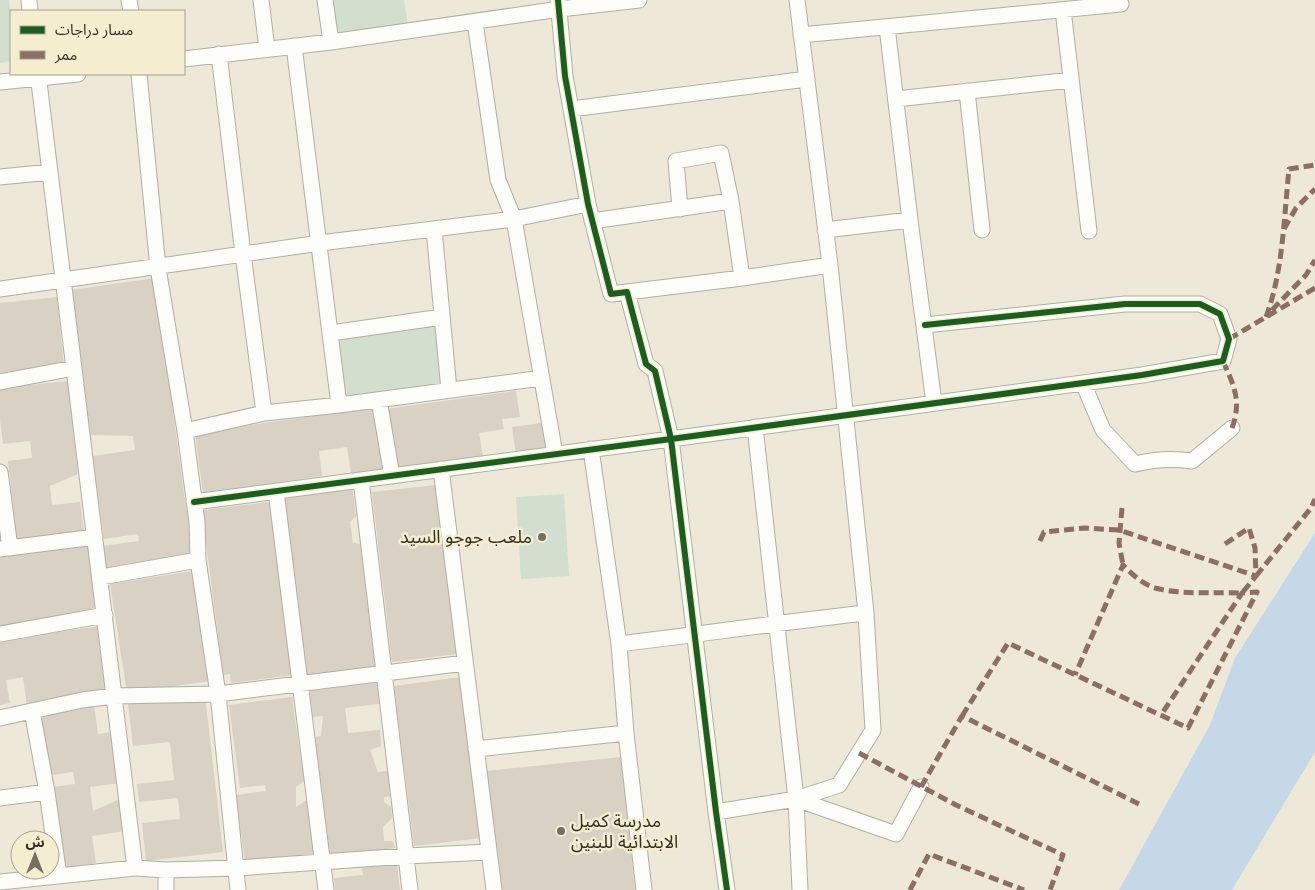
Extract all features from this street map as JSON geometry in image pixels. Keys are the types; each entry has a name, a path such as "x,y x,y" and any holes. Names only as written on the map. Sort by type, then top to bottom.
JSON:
{"street":[{"path":"261,0 267,49"},
{"path":"325,0 331,42"},
{"path":"185,59 331,42 475,22 559,5 640,0"},
{"path":"716,812 796,799 839,785 873,730 866,613 830,265 797,0"},
{"path":"801,36 887,27 1017,7 1062,10 1120,4"},
{"path":"559,5 565,76 588,204 611,294 830,265"},
{"path":"1062,10 1088,231"},
{"path":"475,22 498,180 514,219 555,454"},
{"path":"887,27 934,403"},
{"path":"294,46 339,405"},
{"path":"219,54 264,413"},
{"path":"0,82 58,75"},
{"path":"139,75 158,268 185,431 197,522 198,560 218,694 238,890"},
{"path":"38,76 136,868"},
{"path":"571,109 806,79"},
{"path":"896,99 1071,80"},
{"path":"967,91 982,230"},
{"path":"680,209 676,161 721,153 731,202 742,278"},
{"path":"0,177 50,172"},
{"path":"592,221 731,202"},
{"path":"0,289 158,268 320,243 514,219 588,204"},
{"path":"826,230 910,220"},
{"path":"434,229 449,390"},
{"path":"628,292 646,364 655,371 671,439 727,890"},
{"path":"194,502 1083,383 1223,361 1228,339 1220,314 1200,304 1125,304 925,325"},
{"path":"331,333 442,317"},
{"path":"0,382 74,368"},
{"path":"185,431 264,413 542,378"},
{"path":"1083,383 1103,430 1135,464 1154,459 1173,458 1192,461 1232,428"},
{"path":"379,400 392,476"},
{"path":"755,427 796,799 800,890"},
{"path":"591,449 619,644 626,734 644,890"},
{"path":"441,469 494,890"},
{"path":"0,472 5,549 95,538"},
{"path":"361,480 410,890"},
{"path":"276,491 326,890"},
{"path":"101,577 198,560"},
{"path":"619,644 866,613"},
{"path":"0,634 104,616"},
{"path":"0,718 82,700 114,696 218,694 300,682 465,663"},
{"path":"32,711 52,830"},
{"path":"476,749 626,734"},
{"path":"796,799 896,834 921,787"},
{"path":"0,798 47,792"},
{"path":"60,876 136,868 166,870 237,868 489,852"},
{"path":"166,870 166,890"},
{"path":"0,882 35,884 47,880"}],"green space":[{"path":"0,0 9,0 10,61 0,63"},
{"path":"325,0 404,0 409,31 331,42"},
{"path":"442,317 449,390 339,405 331,333"},
{"name":"ملعب جوجو السيد","path":"564,494 569,576 521,579 516,497"}],"water":[{"path":"1315,533 1315,752 1232,890 1119,890 1210,725 1235,658"}],"building":[{"path":"155,278 186,509 191,522 196,559 105,571 102,546 139,541 138,534 104,539 93,456 135,450 133,436 90,435 71,290"},
{"path":"57,297 64,367 0,373 0,303"},
{"path":"68,381 78,474 50,486 52,505 80,502 84,533 17,540 8,461 32,458 30,441 3,444 0,420 0,388"},
{"path":"516,391 520,417 502,419 504,429 479,433 483,457 394,469 386,409"},
{"path":"375,407 384,470 351,474 347,447 319,451 322,476 203,493 195,433"},
{"path":"541,423 547,450 516,455 512,427"},
{"path":"436,485 457,654 392,662 372,492"},
{"path":"352,487 356,516 350,522 353,543 360,544 377,667 306,677 281,497"},
{"path":"269,502 292,675 231,683 230,674 223,675 202,510"},
{"path":"89,543 102,613 0,629 0,554"},
{"path":"193,571 210,681 127,693 110,584"},
{"path":"100,626 110,694 27,707 23,677 6,680 10,703 0,705 0,640"},
{"path":"461,677 481,838 414,846 394,686"},
{"path":"377,683 379,704 345,708 348,733 380,730 381,746 370,750 378,772 391,770 394,796 384,797 384,802 391,807 392,818 383,827 384,841 392,841 396,848 329,856 315,737 321,736 323,716 313,717 310,691"},
{"path":"205,696 223,852 146,861 142,823 180,819 178,798 139,802 137,784 174,780 170,742 133,746 128,704"},
{"path":"292,697 301,761 304,761 307,779 296,787 296,807 309,798 317,857 245,862 236,795 266,791 265,785 240,788 229,705"},
{"path":"94,706 98,734 114,732 121,783 90,787 93,811 120,799 125,831 92,836 96,863 63,868 60,830 58,830 53,787 75,784 73,772 52,775 39,717"},
{"name":"مدرسة كميل الابتدائية للبنين","path":"621,757 635,890 500,890 487,771"},
{"path":"397,864 400,890 335,890 334,878 363,875 362,868"}],"marked path":[{"path":"1266,317 1272,300 1279,263 1289,169 1315,165"},
{"path":"1284,229 1296,208 1315,189"},
{"path":"1272,310 1306,275 1315,260"},
{"path":"1229,339 1315,288"},
{"path":"1223,361 1235,394 1236,410 1232,428"},
{"path":"1256,576 1311,508 1315,499"},
{"path":"1122,508 1119,543 1123,565"},
{"path":"1040,541 1044,532 1084,528 1119,530 1256,576 1242,593 1176,592 1155,588 1146,584 1123,565 1075,675"},
{"path":"1225,544 1249,528 1255,548 1256,577"},
{"path":"962,716 1008,643 1188,728 1257,592 1242,593 1161,715"},
{"path":"921,787 962,716 1139,804"},
{"path":"859,753 956,805 1063,855 1050,890"},
{"path":"910,890 929,854 1024,890"}],"cycle path":[{"path":"558,0 565,76 588,204 611,294 627,292 646,364 655,371 671,439 727,890"},
{"path":"194,502 1142,375 1223,361 1229,339 1220,314 1200,304 1125,304 925,325"}],"place":[{"name":"ملعب جوجو السيد","path":"542,537"},
{"name":"مدرسة كميل الابتدائية للبنين","path":"561,831"}]}
